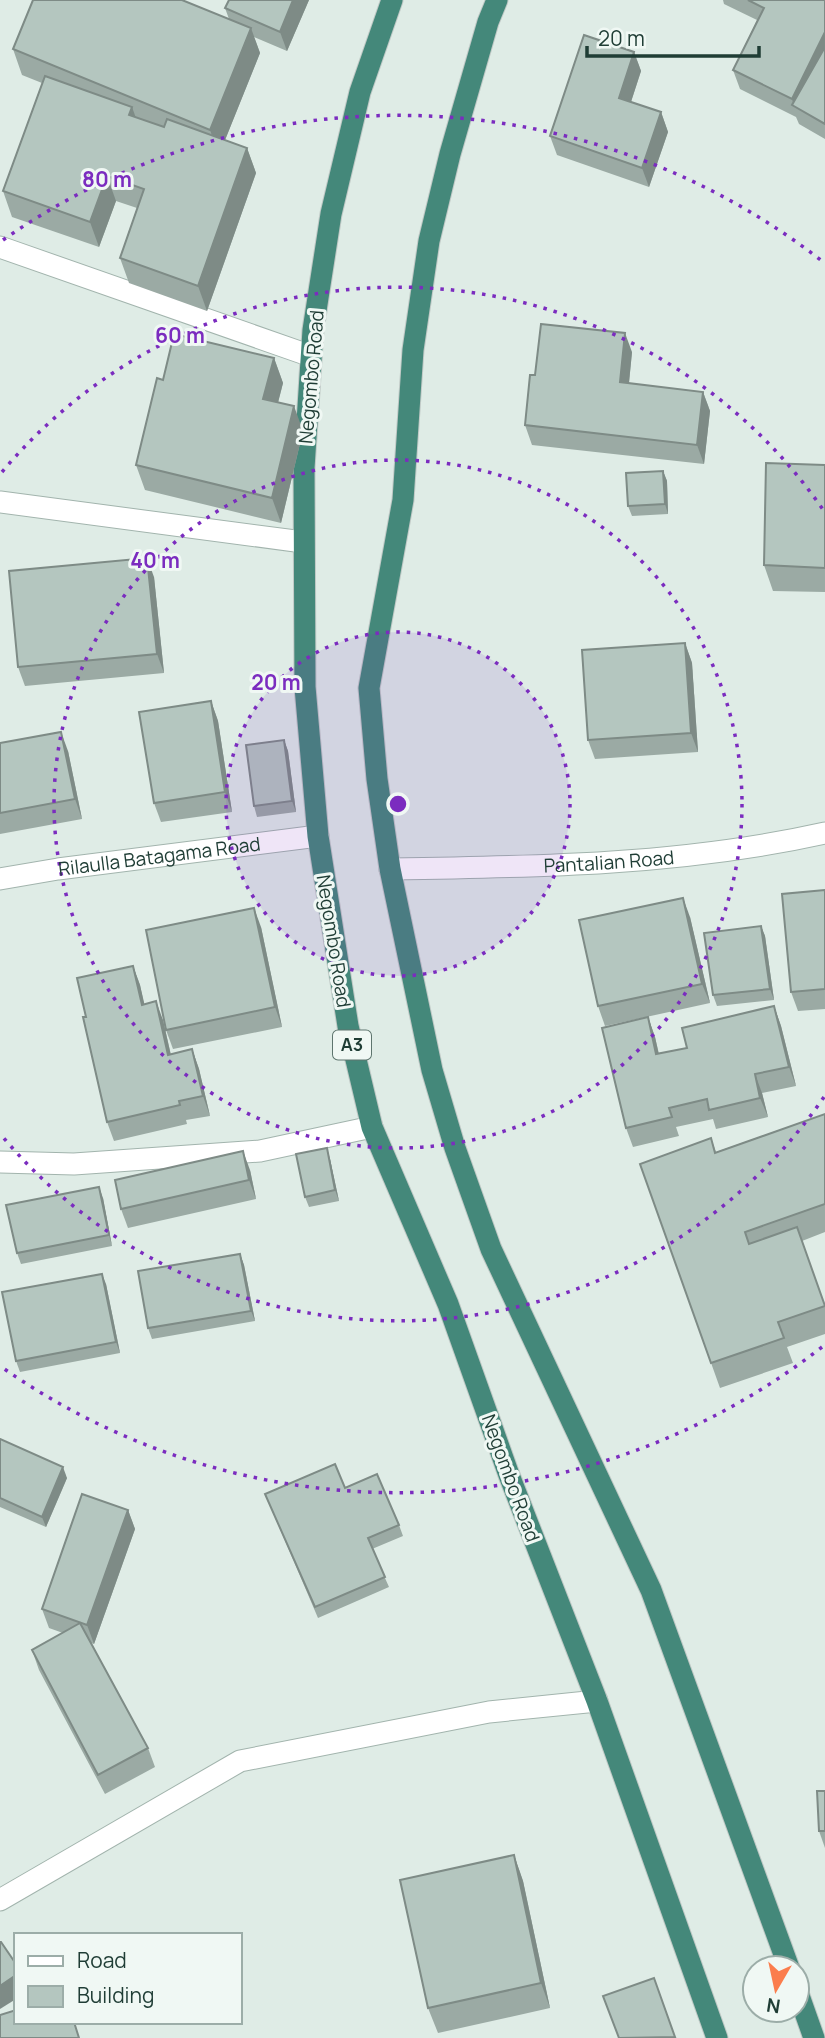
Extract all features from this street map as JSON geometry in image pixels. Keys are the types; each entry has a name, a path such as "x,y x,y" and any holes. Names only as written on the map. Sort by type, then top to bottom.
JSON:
{"highway":[{"name":"Negombo Road","path":"392,0 360,92 331,214 311,356 304,468 305,687 318,836 348,1026 372,1127 448,1304 509,1475 597,1701 717,2038"},
{"path":"497,0 488,22 450,154 429,241 413,351 403,500 369,688 377,779 390,869 432,1070 455,1148 491,1249 651,1590 784,1954"}],"street":[{"path":"0,247 311,356"},
{"path":"0,502 303,542"},
{"name":"Pantalian Road","path":"390,869 604,864 769,845 825,833"},
{"name":"Rilaulla Batagama Road","path":"0,879 58,869 318,836"},
{"path":"0,1162 74,1164 260,1151 372,1127"},
{"path":"0,1900 240,1761 489,1712 597,1701"}],"building":[{"path":"33,0 182,0 251,28 210,130 13,49"},
{"path":"229,0 293,0 280,32 225,8"},
{"path":"748,0 825,0 825,32 792,99 733,70 764,8"},
{"path":"584,35 634,52 619,98 661,112 642,168 550,136"},
{"path":"825,47 825,124 792,105"},
{"path":"45,76 132,107 129,115 164,127 167,119 247,148 198,286 120,258 144,189 107,176 90,222 3,191"},
{"path":"541,324 625,333 620,382 703,392 697,445 525,425 530,375 535,375"},
{"path":"174,334 274,358 263,399 294,406 272,498 136,465 157,378 163,380"},
{"path":"766,463 825,465 825,568 764,565"},
{"path":"663,471 665,504 628,506 626,473"},
{"path":"147,558 157,654 18,667 9,571"},
{"path":"685,643 691,733 588,740 582,650"},
{"path":"211,701 225,792 154,803 139,712"},
{"path":"61,732 75,799 0,813 0,743"},
{"path":"284,740 292,801 254,806 246,745"},
{"path":"825,890 825,989 791,992 782,894"},
{"path":"683,898 702,984 598,1006 579,920"},
{"path":"254,908 275,1007 166,1030 146,930"},
{"path":"761,926 770,989 713,995 704,933"},
{"path":"133,966 142,1005 156,1001 168,1055 192,1049 203,1096 179,1101 180,1105 107,1122 77,978"},
{"path":"774,1006 789,1067 755,1074 760,1098 709,1110 707,1099 669,1108 672,1117 626,1128 602,1028 648,1017 656,1054 687,1048 682,1028"},
{"path":"825,1114 825,1204 745,1232 749,1244 797,1227 825,1306 778,1322 784,1338 711,1363 640,1164 711,1138 715,1153"},
{"path":"327,1148 335,1190 305,1197 296,1154"},
{"path":"243,1151 249,1180 121,1209 115,1180"},
{"path":"99,1187 109,1235 17,1253 6,1205"},
{"path":"240,1254 251,1311 148,1328 138,1271"},
{"path":"102,1274 116,1342 16,1361 2,1292"},
{"path":"0,1439 63,1467 42,1517 0,1498"},
{"path":"335,1464 345,1488 377,1474 399,1525 368,1538 385,1577 315,1607 265,1494"},
{"path":"82,1494 128,1510 87,1625 42,1609"},
{"path":"80,1623 148,1748 98,1775 32,1650"},
{"path":"817,1791 825,1791 825,1831 819,1831"},
{"path":"514,1855 541,1983 428,2008 400,1880"},
{"path":"1,1942 14,1961 14,1976 0,1986"},
{"path":"654,1978 675,2037 619,2038 603,1996"},
{"path":"14,2011 14,2024 75,2024 79,2038 0,2038 0,2015"}]}
